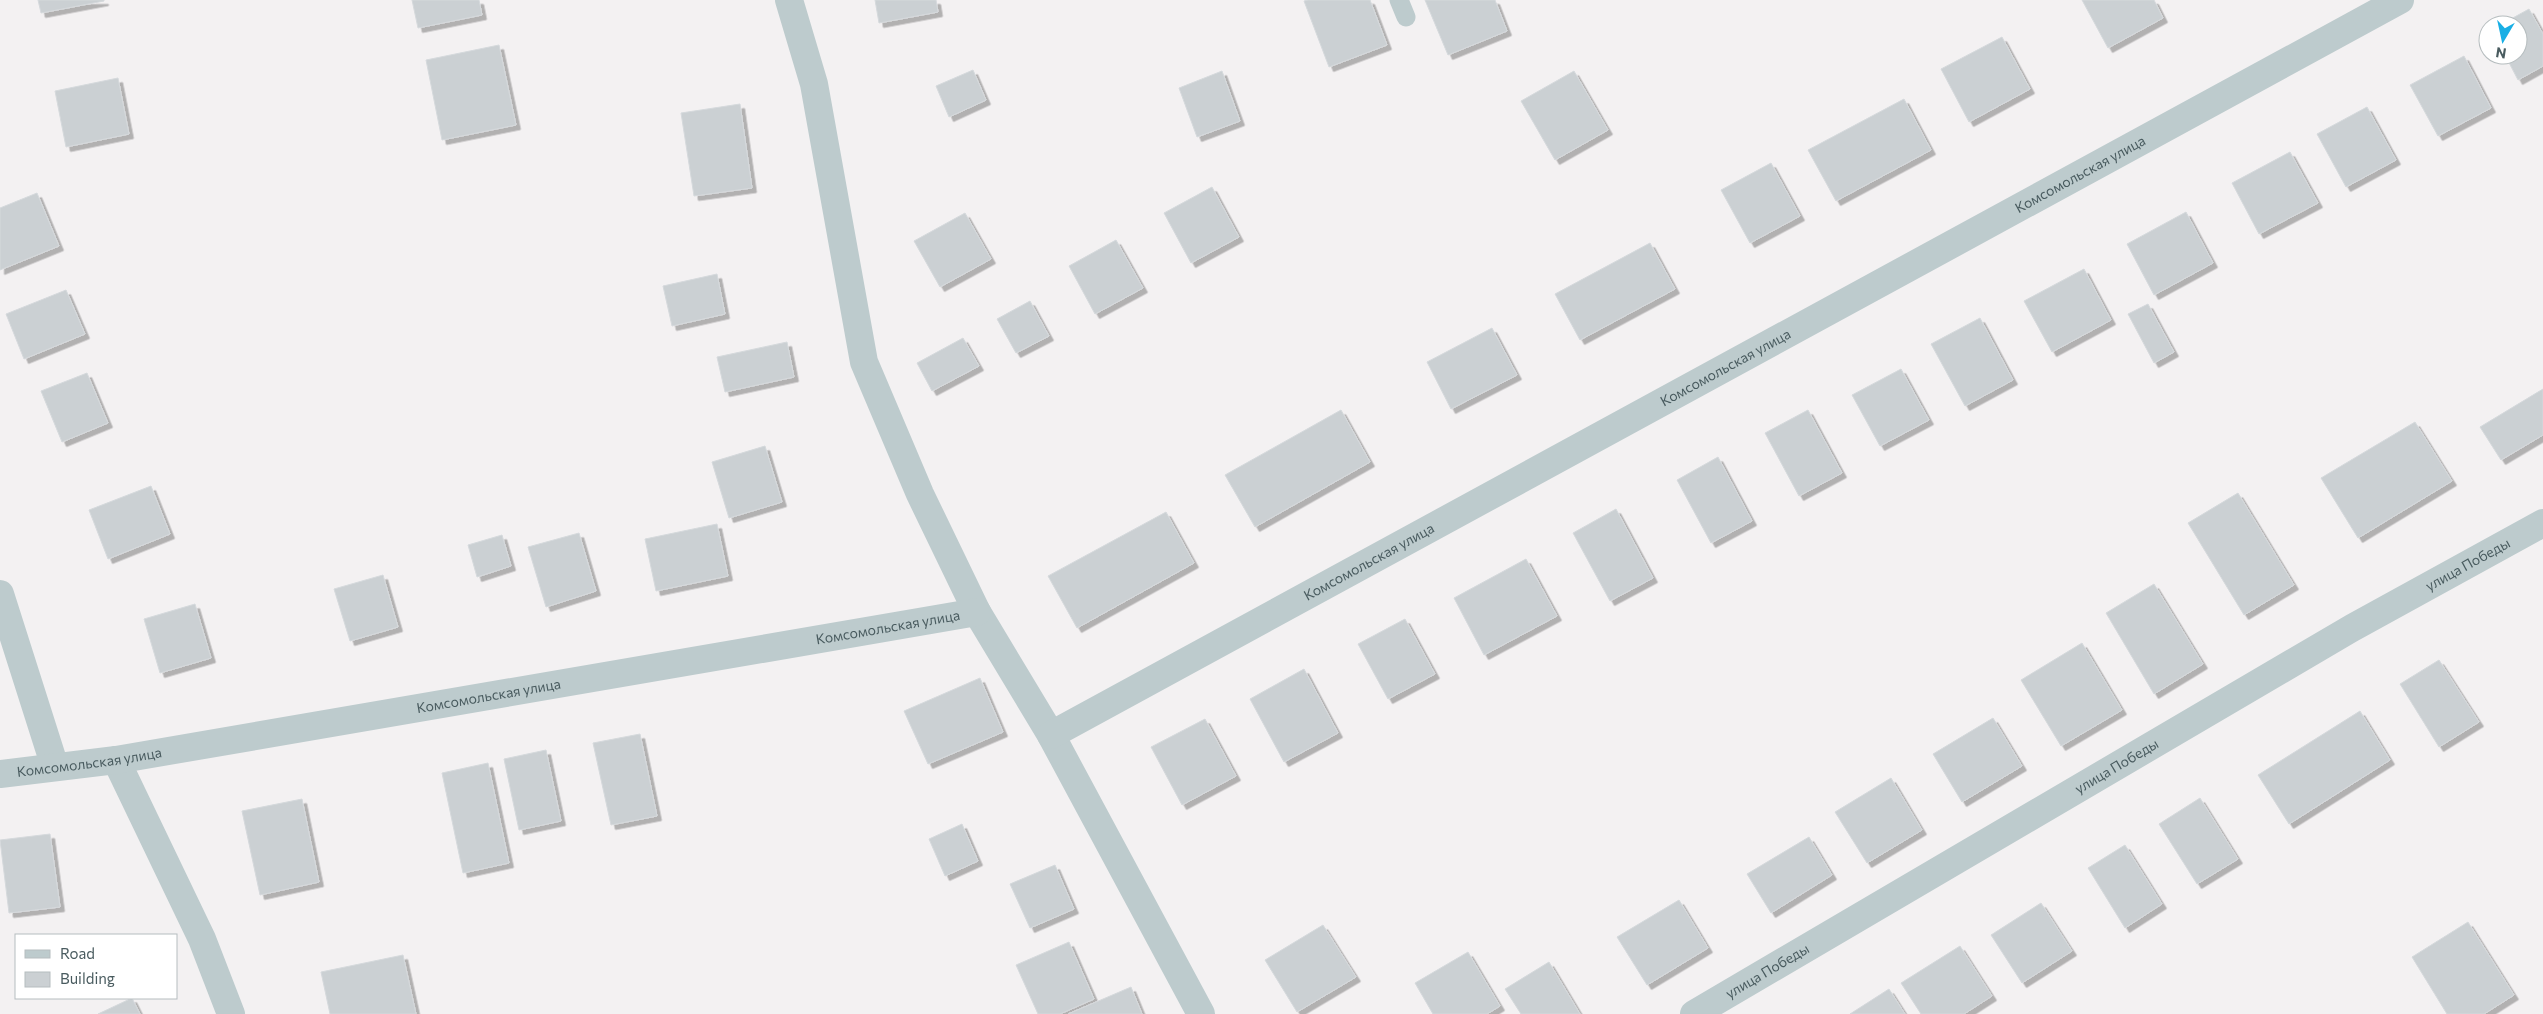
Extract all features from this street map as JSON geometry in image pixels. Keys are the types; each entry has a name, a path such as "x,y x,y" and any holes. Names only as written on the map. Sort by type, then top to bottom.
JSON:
{"street":[{"path":"789,0 814,84 864,362 920,494 977,612 1051,736 1201,1014"},
{"name":"Комсомольская улица","path":"1051,736 2400,0"},
{"name":"улица Победы","path":"1694,1014 2352,628 2543,523"},
{"path":"0,594 54,767"},
{"name":"Комсомольская улица","path":"0,774 116,760 977,612"},
{"path":"116,760 202,939 231,1014"}],"building":[{"path":"38,0 104,0 104,1 41,13"},
{"path":"412,0 479,0 482,15 418,28"},
{"path":"875,0 936,0 938,12 879,23"},
{"path":"1370,0 1387,45 1329,67 1304,1"},
{"path":"1425,0 1495,0 1507,31 1448,55"},
{"path":"2082,0 2154,0 2163,18 2108,48"},
{"path":"2529,9 2543,34 2543,66 2518,80 2510,65 2528,65 2528,15 2518,15"},
{"path":"2002,37 2030,89 1969,122 1941,69"},
{"path":"499,45 516,125 442,140 426,60"},
{"path":"2464,56 2491,108 2438,136 2410,85"},
{"path":"973,70 986,100 949,117 936,86"},
{"path":"1222,71 1240,121 1197,137 1179,88"},
{"path":"1574,71 1608,130 1555,160 1521,101"},
{"path":"118,78 129,134 66,147 55,91"},
{"path":"1904,99 1931,150 1836,201 1808,150"},
{"path":"740,104 752,188 694,196 681,113"},
{"path":"2367,107 2396,160 2346,187 2317,134"},
{"path":"2290,152 2318,203 2259,234 2232,183"},
{"path":"1771,163 1800,216 1750,243 1721,190"},
{"path":"1212,187 1239,237 1191,263 1164,213"},
{"path":"37,193 59,246 0,270 0,208"},
{"path":"2186,212 2213,263 2154,295 2127,244"},
{"path":"965,213 991,259 940,287 914,241"},
{"path":"1116,240 1143,288 1095,314 1069,266"},
{"path":"1650,243 1675,289 1580,340 1555,294"},
{"path":"2084,269 2111,320 2052,352 2024,301"},
{"path":"717,274 725,314 672,326 663,286"},
{"path":"66,290 85,334 24,359 6,314"},
{"path":"1030,301 1049,336 1016,353 997,319"},
{"path":"2148,304 2174,352 2154,363 2128,314"},
{"path":"1980,318 2013,380 1965,406 1931,344"},
{"path":"1492,328 1517,375 1451,409 1427,362"},
{"path":"963,338 979,366 932,391 917,363"},
{"path":"787,342 794,377 725,392 717,357"},
{"path":"1901,369 1929,420 1880,446 1852,395"},
{"path":"87,373 108,423 62,442 41,391"},
{"path":"2543,389 2543,435 2501,460 2480,427"},
{"path":"1341,410 1370,462 1255,527 1225,475"},
{"path":"1808,410 1842,473 1799,496 1765,433"},
{"path":"2415,422 2452,481 2358,538 2321,478"},
{"path":"765,446 782,502 729,518 712,462"},
{"path":"1718,457 1752,521 1711,543 1677,480"},
{"path":"151,486 170,534 108,559 89,510"},
{"path":"2238,493 2294,585 2244,615 2188,523"},
{"path":"1616,509 1653,578 1610,601 1573,533"},
{"path":"1166,512 1194,563 1077,628 1048,576"},
{"path":"717,524 728,576 656,591 645,539"},
{"path":"579,533 596,591 546,607 528,547"},
{"path":"502,535 511,566 477,577 468,545"},
{"path":"1526,559 1557,616 1484,655 1454,598"},
{"path":"383,575 398,627 350,641 334,589"},
{"path":"2154,584 2203,664 2154,694 2106,613"},
{"path":"195,604 211,658 160,673 144,619"},
{"path":"1405,619 1435,674 1388,699 1358,644"},
{"path":"2082,643 2122,710 2061,746 2021,680"},
{"path":"2439,660 2479,722 2439,747 2400,684"},
{"path":"1304,669 1338,733 1284,762 1250,699"},
{"path":"980,678 1003,732 928,764 904,711"},
{"path":"2360,711 2390,760 2289,824 2258,775"},
{"path":"1993,718 2022,766 1962,802 1933,754"},
{"path":"1205,719 1236,776 1182,805 1151,747"},
{"path":"640,734 657,816 611,825 593,743"},
{"path":"546,750 561,821 519,830 504,759"},
{"path":"488,763 509,863 463,873 442,773"},
{"path":"1891,778 1922,830 1867,863 1835,812"},
{"path":"2200,798 2238,859 2197,884 2159,824"},
{"path":"302,799 319,882 260,895 242,811"},
{"path":"962,824 978,861 945,876 929,839"},
{"path":"50,834 60,907 9,913 0,840"},
{"path":"1809,837 1832,875 1771,913 1747,874"},
{"path":"2125,845 2162,904 2125,928 2088,868"},
{"path":"1055,865 1074,909 1030,928 1010,884"},
{"path":"1679,900 1708,948 1647,985 1617,937"},
{"path":"2041,903 2072,951 2022,983 1991,935"},
{"path":"2468,922 2514,995 2484,1014 2447,1014 2412,957"},
{"path":"1323,925 1356,977 1297,1012 1265,960"},
{"path":"1069,942 1094,999 1060,1014 1038,1014 1016,965"},
{"path":"1960,946 1992,996 1964,1014 1921,1014 1901,983"},
{"path":"1468,952 1500,1006 1487,1014 1433,1014 1415,983"},
{"path":"403,955 416,1014 330,1014 321,972"},
{"path":"1549,962 1580,1014 1521,1014 1505,989"},
{"path":"1131,987 1142,1014 1068,1014"},
{"path":"1889,989 1905,1014 1850,1014"},
{"path":"132,999 140,1014 98,1014"}]}
